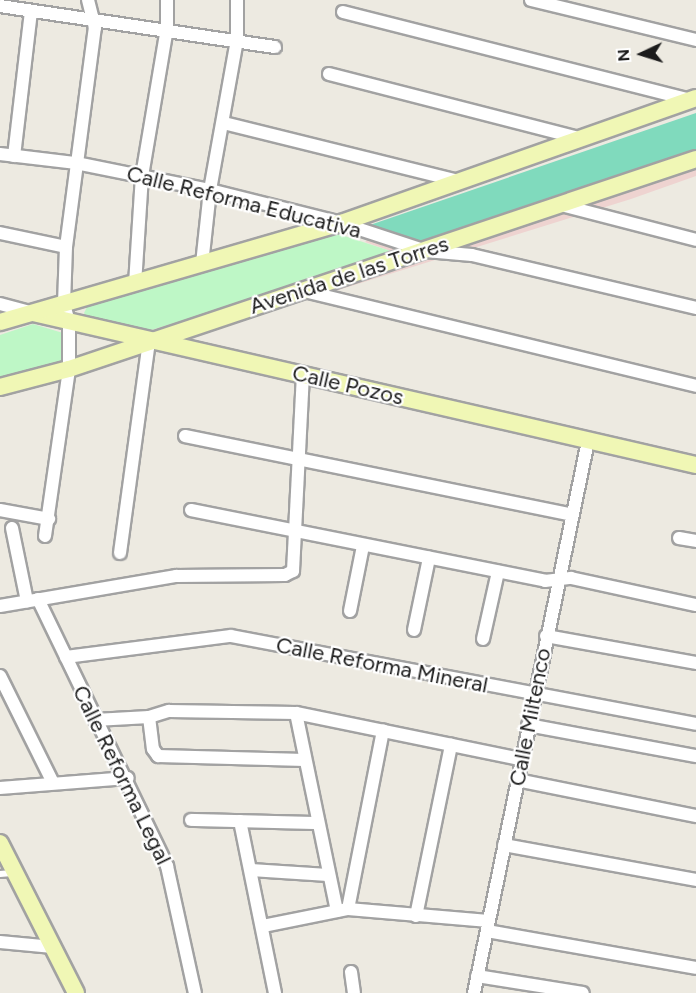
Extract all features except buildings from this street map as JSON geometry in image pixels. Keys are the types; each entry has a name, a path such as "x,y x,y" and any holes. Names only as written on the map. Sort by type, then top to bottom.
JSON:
{"street":[{"path":"45,536 69,369 69,322 64,304 66,247 95,28 88,0"},
{"path":"135,284 142,176 167,28 167,0"},
{"path":"202,264 210,190 224,123 237,40 237,0"},
{"path":"531,0 696,40"},
{"path":"0,6 18,4 31,11 167,28 275,47"},
{"path":"14,156 31,11"},
{"path":"343,12 694,99"},
{"path":"329,74 579,138"},
{"path":"0,322 341,223 694,99"},
{"path":"224,123 458,181"},
{"name":"Calle Reforma Educativa","path":"0,154 76,163 210,190 341,223 426,251 472,255 696,308"},
{"name":"Avenida de las Torres","path":"0,387 69,369 299,290 426,251 558,204 694,160"},
{"path":"558,204 696,240"},
{"path":"0,233 66,247"},
{"path":"299,290 696,386"},
{"name":"Calle Pozos","path":"0,304 149,342 696,465"},
{"path":"120,554 149,342"},
{"path":"0,606 176,576 285,575 293,571 303,375"},
{"path":"185,436 572,515"},
{"name":"Calle Miltenco","path":"474,993 588,441"},
{"path":"0,510 49,519"},
{"path":"191,510 544,581 559,577 696,605"},
{"name":"Calle Reforma Legal","path":"12,528 33,600 66,657 95,720 128,778 167,866 195,993"},
{"path":"679,538 696,541"},
{"path":"350,612 363,546"},
{"path":"414,630 429,558"},
{"path":"483,639 498,572"},
{"name":"Calle Reforma Mineral","path":"66,657 231,636 696,724"},
{"path":"546,636 696,663"},
{"path":"0,676 53,783"},
{"path":"95,720 149,717 169,711 296,713 521,759"},
{"path":"296,713 328,875 343,910"},
{"path":"149,717 153,749 158,756 305,760"},
{"path":"528,724 696,756"},
{"path":"343,910 383,730"},
{"path":"416,916 451,745"},
{"path":"0,788 128,778"},
{"path":"517,780 696,816"},
{"path":"190,820 318,823"},
{"path":"240,821 275,993"},
{"path":"504,845 696,880"},
{"path":"1,848 8,873 53,947 76,993"},
{"path":"250,870 328,875"},
{"path":"262,926 343,910 416,916 488,926 696,968"},
{"path":"0,942 53,947"},
{"path":"351,972 354,993"},
{"path":"477,976 584,993"}],"shaded area":[{"path":"696,150 696,176 631,199 168,343 157,328 402,255 365,242 377,230 428,245"}],"green space":[{"path":"696,113 696,150 428,245 367,226"},
{"path":"332,232 403,255 141,333 87,319 84,313 87,307"},
{"path":"33,324 63,333 62,362 0,379 0,335"}]}
